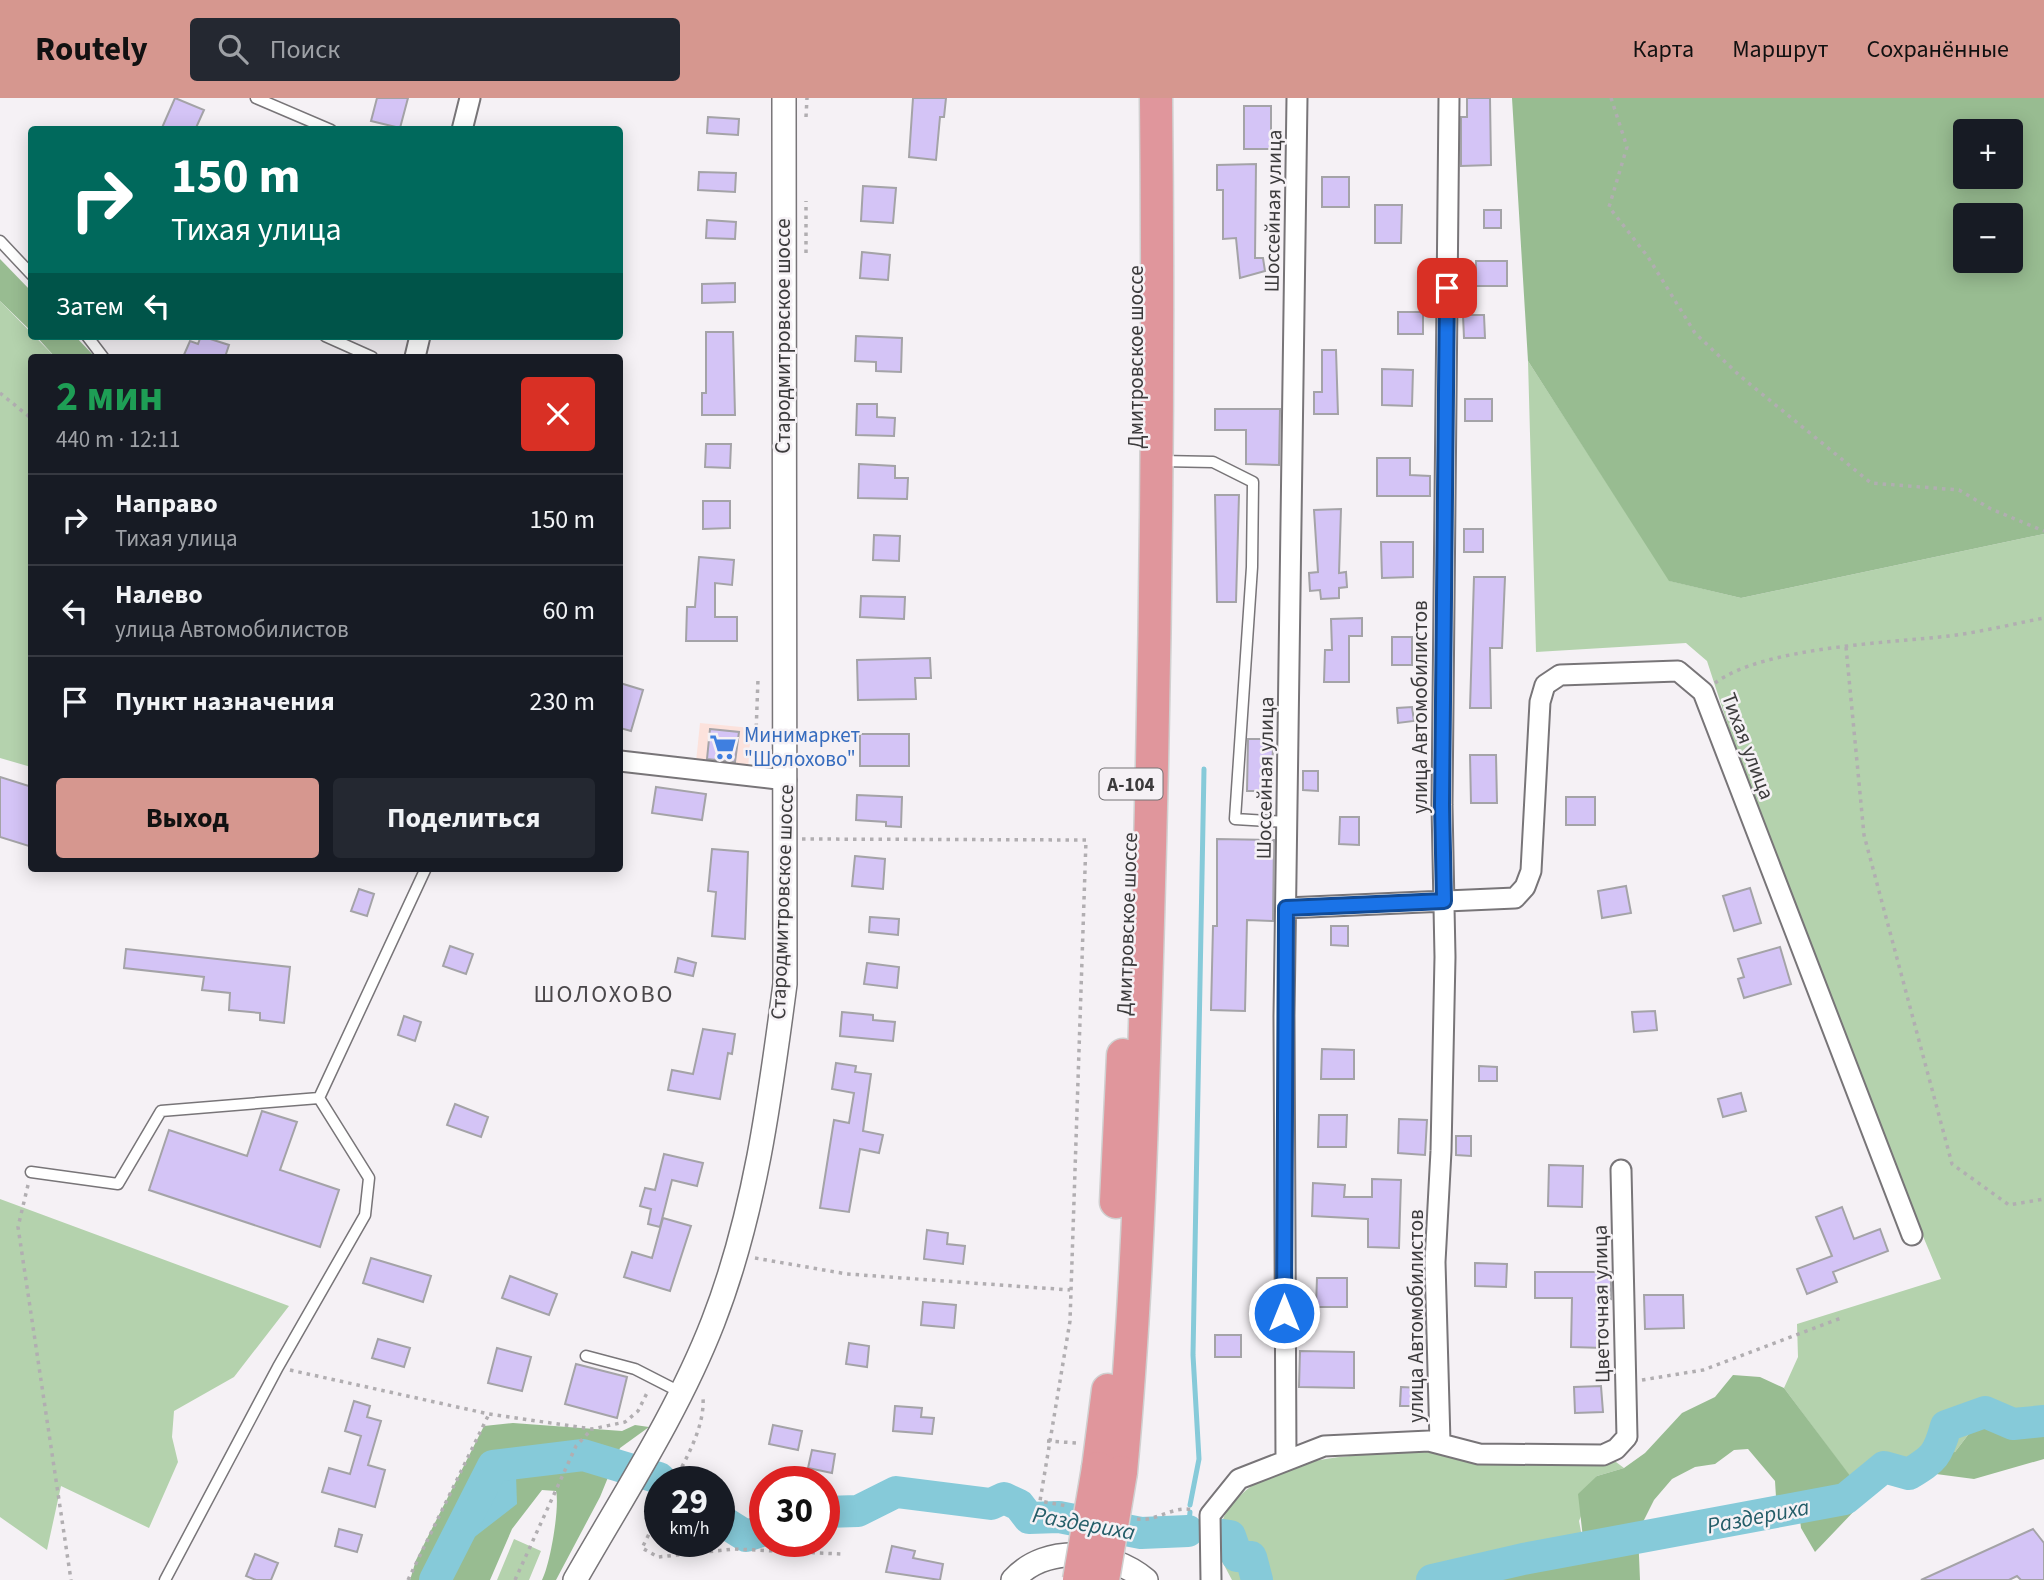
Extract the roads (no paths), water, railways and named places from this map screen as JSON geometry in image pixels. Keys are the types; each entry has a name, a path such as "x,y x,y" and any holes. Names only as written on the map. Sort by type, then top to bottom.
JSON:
{"highway":[{"name":"Дмитровское шоссе","path":"1079,1580 1100,1461 1108,1390 1130,843 1138,337 1135,98"},
{"name":"Дмитровское шоссе","path":"1103,1580 1100,1461 1129,1391 1143,1101 1157,461 1156,98"}],"street":[{"path":"463,126 470,98"},
{"name":"Стародмитровское шоссе","path":"575,1580 684,1386 713,1322 736,1254 769,1107 785,984 782,201 784,98"},
{"name":"Шоссейная улица","path":"1286,1458 1284,1016 1297,98"},
{"name":"улица Автомобилистов","path":"1440,1442 1435,1262 1442,1137 1442,805 1449,98"},
{"name":"Тихая улица","path":"1286,908 1515,898 1525,887 1531,872 1539,702 1545,685 1560,675 1678,671 1703,692 1912,1235"},
{"path":"623,761 786,780"},
{"name":"Цветочная улица","path":"1440,1442 1479,1454 1603,1455 1616,1449 1626,1437 1621,1170"},
{"path":"1211,1580 1210,1515 1239,1479 1286,1458 1324,1446 1440,1442"},
{"path":"1013,1580 1036,1561 1074,1554 1123,1565 1146,1580"}],"lane":[{"path":"256,98 322,126"},
{"path":"0,241 28,271"},
{"path":"90,340 101,354"},
{"path":"334,340 365,354"},
{"path":"1157,461 1213,462 1253,482 1252,567 1235,819 1286,822"},
{"path":"319,1098 424,872"},
{"path":"31,1172 118,1184 161,1111 319,1098"},
{"path":"165,1580 278,1367 365,1215 369,1178 319,1098"},
{"path":"586,1356 684,1386"}],"water":[{"path":"507,1462 516,1475 517,1504 459,1549 441,1549 451,1515 484,1466"}],"waterway":[{"path":"1190,1505 1199,1459 1193,1355 1204,769"},
{"name":"Раздериха","path":"1432,1580 1523,1559 1845,1499 1884,1467 1909,1474 1924,1464 1937,1450 1946,1426 1985,1412 2013,1424 2044,1421"},
{"name":"Раздериха","path":"435,1580 493,1466 583,1455 644,1473"},
{"name":"Раздериха","path":"840,1512 858,1511 896,1492 991,1504 1004,1498 1019,1505 1029,1518 1059,1517 1141,1533 1188,1531"},
{"path":"1188,1531 1190,1512"},
{"name":"Раздериха","path":"735,1529 749,1535"},
{"name":"Раздериха","path":"1216,1534 1230,1536 1237,1556 1251,1557 1257,1580"}],"place":[{"name":"Минимаркет \"Шолохово\"","path":"723,747"}],"district":[{"name":"ШОЛОХОВО","path":"604,994"}]}
